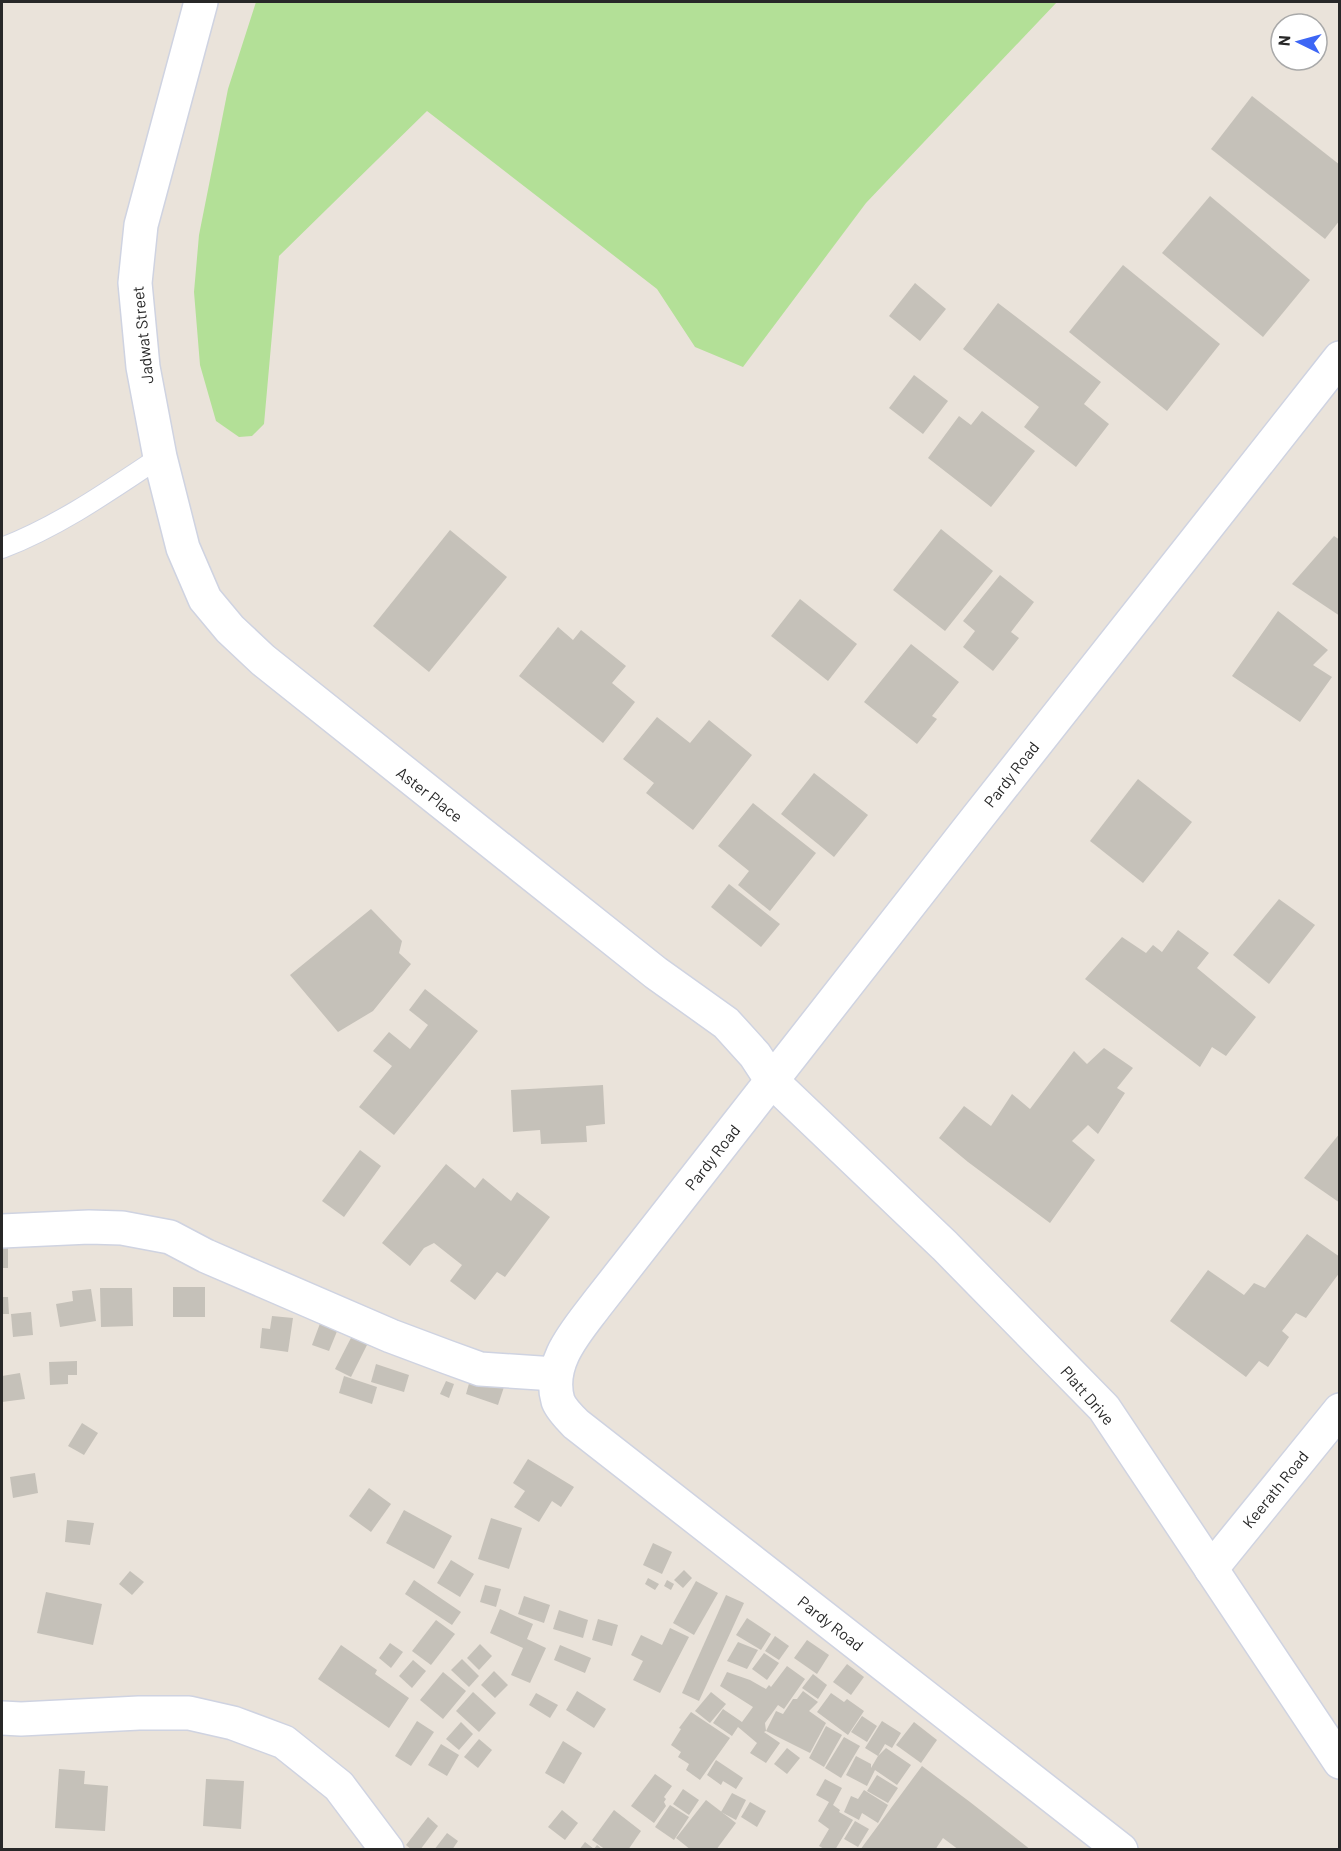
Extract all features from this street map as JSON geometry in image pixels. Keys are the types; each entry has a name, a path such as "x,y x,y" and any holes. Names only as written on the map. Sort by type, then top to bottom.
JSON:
{"street":[{"name":"Jadwat Street","path":"160,457 143,368 135,282 141,225 201,2"},
{"name":"Pardy Road","path":"1121,1850 576,1424 559,1403 555,1374 566,1346 1340,358"},
{"name":"Aster Place","path":"160,457 183,548 205,599 230,629 263,660 656,973 726,1023 755,1055 772,1081"},
{"name":"Platt Drive","path":"772,1081 945,1246 1104,1408 1340,1762"},
{"path":"2,1231 111,1228 145,1231 170,1237 206,1256 391,1336 447,1357 480,1368 555,1374"},
{"name":"Keerath Road","path":"1211,1569 1340,1410"},
{"path":"2,1718 189,1713 233,1723 284,1742 339,1786 387,1850"}],"lane":[{"path":"2,548 57,522 96,500 160,457"}],"green space":[{"path":"256,2 1057,2 866,203 743,367 695,347 657,289 427,111 279,256 264,424 252,436 239,437 216,421 200,365 194,292 199,235 228,89"}],"building":[{"path":"1252,96 1340,165 1340,220 1325,239 1211,149"},
{"path":"1210,196 1310,280 1263,337 1162,253"},
{"path":"1123,265 1220,344 1167,411 1069,332"},
{"path":"915,283 946,309 920,341 889,316"},
{"path":"998,303 1101,382 1084,404 1109,424 1076,467 1024,427 1039,407 963,349"},
{"path":"914,375 948,401 923,434 889,408"},
{"path":"982,411 1035,451 991,507 928,458 959,416 971,425"},
{"path":"941,529 993,571 945,631 893,590"},
{"path":"450,530 507,577 429,672 373,626"},
{"path":"1334,536 1340,540 1340,616 1292,584"},
{"path":"1000,575 1034,602 1011,632 1019,638 993,671 963,647 975,631 963,621"},
{"path":"800,599 857,644 828,681 771,636"},
{"path":"1278,611 1328,650 1313,665 1332,677 1300,722 1232,676"},
{"path":"558,627 573,640 581,630 626,666 612,683 635,702 603,743 519,676"},
{"path":"911,644 959,682 932,716 937,719 917,744 864,702"},
{"path":"657,717 690,743 709,720 752,755 693,830 646,793 654,783 623,759"},
{"path":"814,773 868,815 834,857 781,814"},
{"path":"1138,779 1192,822 1143,883 1090,841"},
{"path":"753,803 816,853 770,911 738,885 749,871 718,846"},
{"path":"729,884 780,924 761,947 711,907"},
{"path":"1279,899 1315,925 1269,984 1233,955"},
{"path":"371,909 402,941 399,953 411,964 373,1011 338,1032 290,975"},
{"path":"1178,930 1209,953 1197,968 1256,1017 1226,1056 1212,1047 1200,1067 1085,979 1122,937 1146,953 1153,945 1162,952"},
{"path":"425,989 478,1031 394,1135 359,1107 392,1066 373,1051 389,1032 410,1049 428,1025 409,1010"},
{"path":"1104,1048 1133,1068 1117,1088 1125,1093 1098,1134 1088,1125 1072,1141 1095,1160 1050,1223 939,1138 964,1106 991,1126 1012,1094 1030,1109 1074,1051 1087,1064"},
{"path":"603,1085 605,1124 586,1126 587,1142 541,1144 540,1130 513,1132 511,1090"},
{"path":"1340,1133 1340,1203 1304,1178"},
{"path":"360,1150 381,1166 344,1217 322,1201"},
{"path":"446,1164 475,1188 483,1178 511,1201 517,1192 550,1217 505,1277 497,1272 475,1300 450,1281 462,1265 434,1243 424,1248 410,1266 382,1243"},
{"path":"1307,1234 1340,1257 1340,1272 1306,1318 1296,1313 1282,1331 1289,1337 1268,1367 1259,1361 1246,1377 1170,1321 1208,1270 1244,1295 1254,1283 1265,1288"},
{"path":"2,1238 8,1238 8,1268 2,1268"},
{"path":"173,1287 205,1287 205,1317 173,1317"},
{"path":"100,1288 132,1288 133,1326 101,1327"},
{"path":"91,1289 96,1321 60,1327 56,1304 73,1301 72,1291"},
{"path":"2,1297 8,1297 9,1314 2,1314"},
{"path":"31,1312 33,1335 13,1337 11,1314"},
{"path":"272,1316 293,1318 288,1352 260,1348 262,1328 270,1329"},
{"path":"322,1318 340,1324 329,1351 312,1345"},
{"path":"353,1334 369,1341 351,1377 335,1369"},
{"path":"77,1361 77,1375 68,1375 68,1384 50,1385 49,1362"},
{"path":"376,1364 409,1375 404,1392 371,1382"},
{"path":"20,1373 25,1399 2,1402 2,1376"},
{"path":"472,1373 505,1384 498,1405 466,1394"},
{"path":"344,1376 377,1387 372,1404 339,1393"},
{"path":"446,1381 454,1384 449,1398 440,1394"},
{"path":"82,1423 98,1433 84,1455 68,1446"},
{"path":"528,1459 574,1487 561,1507 552,1501 539,1522 514,1507 525,1491 513,1483"},
{"path":"35,1473 38,1493 13,1498 10,1477"},
{"path":"369,1488 391,1504 371,1532 349,1516"},
{"path":"404,1510 452,1536 434,1569 386,1543"},
{"path":"491,1518 522,1528 509,1569 478,1559"},
{"path":"67,1520 94,1523 90,1545 65,1542"},
{"path":"653,1543 672,1552 662,1574 643,1565"},
{"path":"451,1560 474,1574 460,1597 437,1583"},
{"path":"684,1570 692,1578 683,1588 674,1580"},
{"path":"130,1571 144,1582 132,1595 119,1584"},
{"path":"648,1578 659,1584 655,1590 645,1584"},
{"path":"414,1580 461,1612 452,1625 405,1594"},
{"path":"667,1580 674,1584 671,1590 664,1586"},
{"path":"696,1581 718,1593 694,1635 673,1623"},
{"path":"485,1585 501,1589 496,1607 480,1602"},
{"path":"46,1592 102,1604 93,1645 37,1633"},
{"path":"726,1595 744,1603 699,1701 682,1693"},
{"path":"524,1596 550,1605 544,1623 518,1614"},
{"path":"500,1609 533,1624 527,1639 546,1648 530,1683 511,1675 523,1648 490,1633"},
{"path":"559,1610 588,1620 583,1638 553,1629"},
{"path":"747,1618 771,1634 761,1650 736,1635"},
{"path":"598,1619 618,1625 612,1646 592,1640"},
{"path":"436,1620 455,1634 431,1665 412,1651"},
{"path":"670,1628 689,1637 660,1693 633,1680 643,1661 631,1655 641,1635 662,1645"},
{"path":"775,1636 789,1646 779,1660 765,1651"},
{"path":"807,1640 829,1655 817,1674 794,1658"},
{"path":"738,1642 758,1650 747,1669 727,1661"},
{"path":"390,1643 403,1652 391,1668 379,1658"},
{"path":"480,1644 492,1656 479,1670 467,1658"},
{"path":"341,1645 377,1670 375,1674 409,1698 389,1728 318,1679"},
{"path":"560,1645 591,1658 585,1673 554,1660"},
{"path":"764,1653 779,1663 767,1680 752,1669"},
{"path":"462,1659 479,1676 469,1687 451,1670"},
{"path":"413,1660 426,1671 412,1688 399,1676"},
{"path":"847,1664 864,1677 851,1695 833,1682"},
{"path":"787,1666 805,1679 784,1709 778,1705 765,1723 766,1731 764,1732 780,1743 766,1763 750,1753 757,1743 738,1727 732,1736 713,1723 723,1709 742,1722 753,1707 720,1686 727,1672 750,1680 766,1689 769,1685 771,1687"},
{"path":"494,1671 508,1685 495,1698 481,1685"},
{"path":"443,1672 466,1691 443,1719 420,1700"},
{"path":"813,1674 827,1685 818,1699 802,1688"},
{"path":"577,1691 606,1709 594,1728 566,1710"},
{"path":"803,1691 818,1702 809,1711 826,1723 810,1753 766,1731 776,1711 783,1714 793,1699 797,1699"},
{"path":"473,1692 496,1713 479,1732 456,1711"},
{"path":"711,1692 726,1704 710,1723 695,1711"},
{"path":"536,1693 558,1705 550,1718 529,1705"},
{"path":"831,1693 844,1702 847,1699 864,1711 848,1735 817,1712"},
{"path":"691,1712 730,1738 700,1780 686,1770 689,1764 678,1757 681,1752 671,1745 681,1729 679,1728"},
{"path":"862,1716 877,1726 867,1742 851,1732"},
{"path":"417,1721 434,1732 411,1766 395,1756"},
{"path":"882,1721 901,1733 892,1748 885,1744 878,1756 865,1748"},
{"path":"461,1722 473,1734 459,1750 446,1739"},
{"path":"914,1722 937,1740 921,1763 896,1745"},
{"path":"826,1726 842,1735 824,1767 809,1758"},
{"path":"844,1737 860,1746 841,1778 825,1768"},
{"path":"479,1739 492,1750 478,1768 464,1757"},
{"path":"563,1741 582,1753 564,1784 545,1773"},
{"path":"441,1744 459,1755 447,1776 428,1765"},
{"path":"787,1748 800,1758 787,1774 774,1764"},
{"path":"886,1748 911,1765 897,1785 875,1770 867,1786 846,1775 856,1756 871,1764 871,1768"},
{"path":"716,1760 743,1778 736,1789 723,1781 721,1785 707,1775"},
{"path":"922,1766 1031,1850 959,1850 943,1838 935,1850 860,1850"},
{"path":"59,1769 85,1771 84,1784 108,1786 105,1831 55,1828"},
{"path":"655,1774 672,1786 664,1797 666,1806 654,1823 631,1806"},
{"path":"877,1775 898,1788 888,1803 867,1791"},
{"path":"206,1779 244,1781 241,1829 203,1826"},
{"path":"825,1779 842,1788 833,1805 840,1810 839,1812 853,1820 835,1850 826,1850 819,1846 829,1829 818,1821 829,1802 816,1795"},
{"path":"683,1789 699,1800 689,1815 673,1804"},
{"path":"864,1790 888,1805 878,1823 862,1813 859,1820 844,1812 851,1796 858,1799"},
{"path":"732,1793 746,1800 736,1820 721,1812"},
{"path":"706,1800 736,1823 716,1850 691,1850 676,1838"},
{"path":"750,1802 766,1811 757,1827 741,1817"},
{"path":"670,1805 689,1817 674,1840 655,1827"},
{"path":"562,1810 578,1823 565,1840 548,1827"},
{"path":"614,1810 641,1831 628,1850 606,1850 592,1840"},
{"path":"428,1817 438,1826 420,1850 412,1850 406,1845"},
{"path":"855,1821 869,1829 858,1847 844,1839"},
{"path":"447,1833 458,1841 452,1850 434,1850"},
{"path":"585,1842 594,1849 597,1845 603,1850 579,1850"}]}
